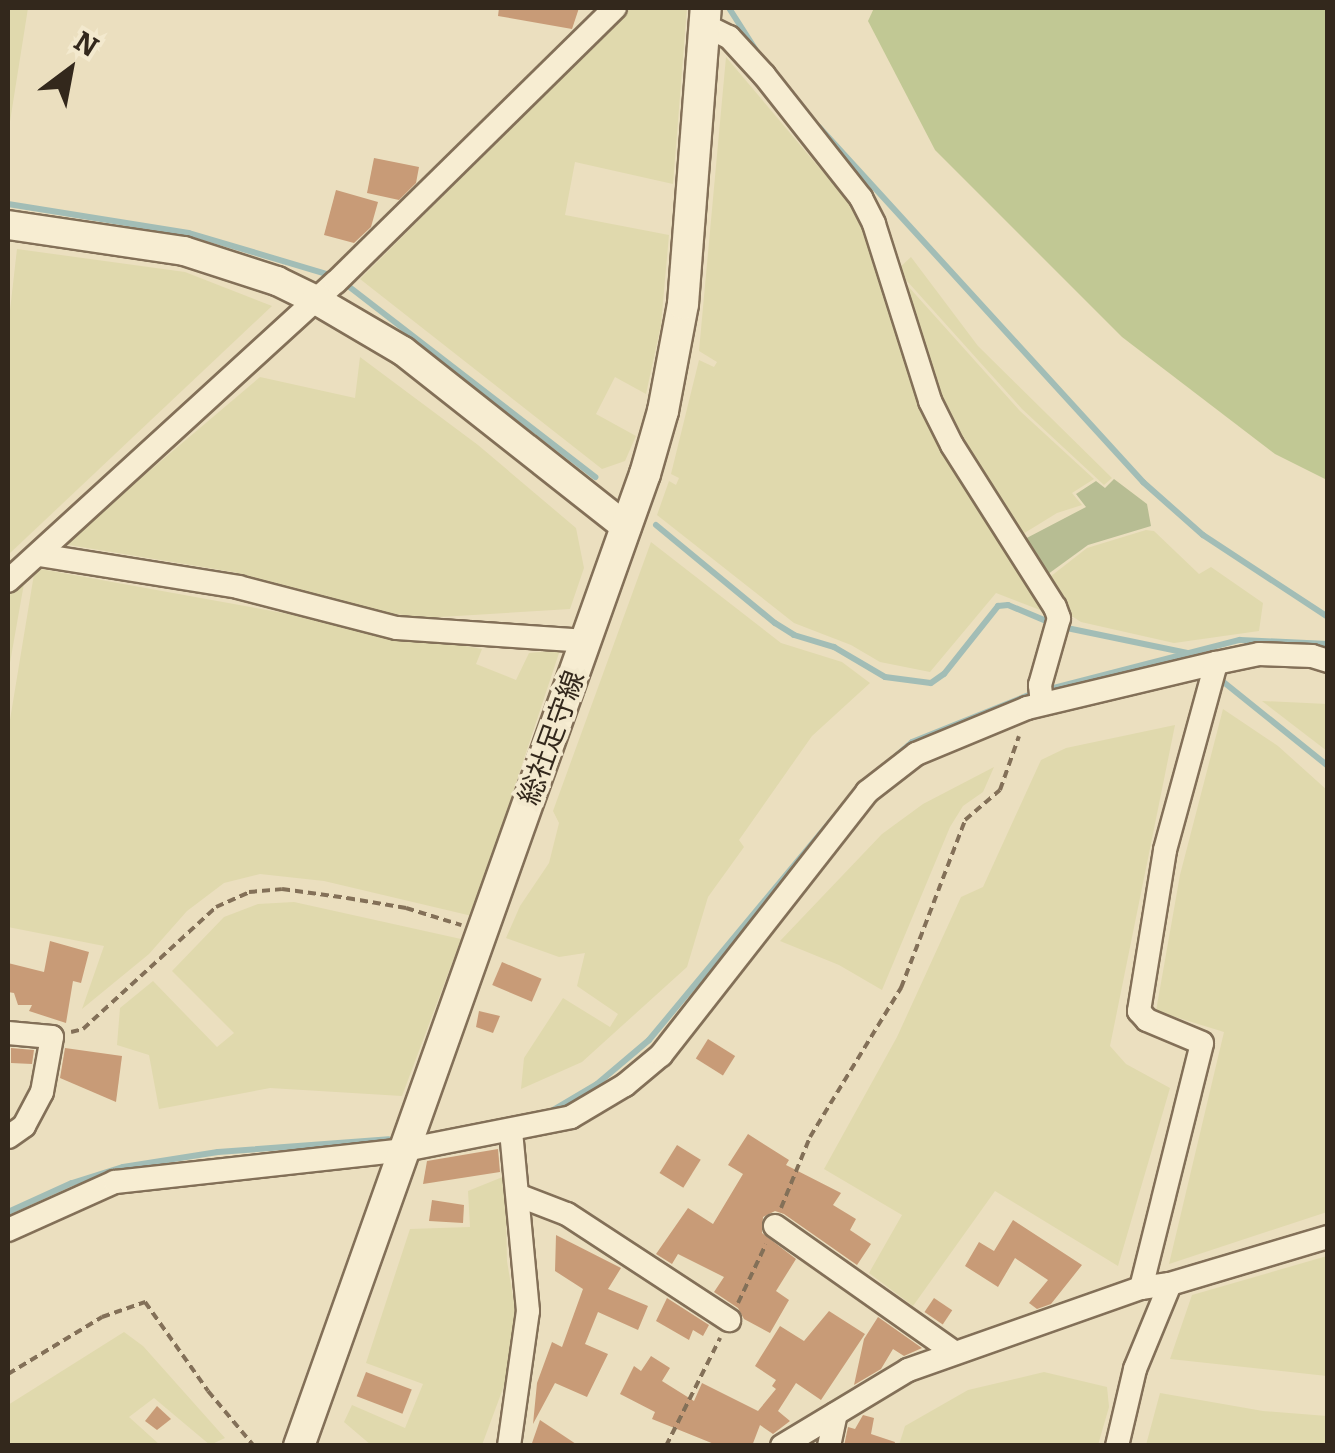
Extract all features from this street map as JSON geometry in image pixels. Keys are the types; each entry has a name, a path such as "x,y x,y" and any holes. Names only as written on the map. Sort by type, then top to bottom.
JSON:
{"main road":[{"name":"総社足守線","path":"299,1446 627,528 663,411 678,337 705,16"}],"street":[{"path":"8,581 332,285 615,8"},
{"path":"705,16 764,75 861,198 874,224 930,401 1058,625 1038,698"},
{"path":"8,225 184,251 277,282 332,285 402,351 627,528"},
{"path":"38,554 238,586 397,628 586,641"},
{"path":"8,1230 116,1182 405,1150 571,1117 625,1086 661,1056 866,792 916,754 1038,698 1259,654 1312,656 1328,662"},
{"path":"1141,1288 1202,1043 1147,1020 1139,1011 1166,850 1216,662"},
{"path":"8,1034 52,1037 42,1092 24,1126 8,1138"},
{"path":"509,1446 528,1311 512,1131"},
{"path":"520,1196 567,1214 729,1320"},
{"path":"776,1226 955,1352"},
{"path":"782,1446 908,1370 1141,1288 1170,1284 1328,1236"},
{"path":"1117,1446 1134,1369 1170,1284"},
{"path":"829,1446 836,1414"}],"path":[{"path":"666,1446 776,1226 810,1137 901,988 968,814 990,803 1000,790 1038,698"},
{"path":"52,1037 83,1029 216,907 249,892 282,889 406,908 482,932"},
{"path":"8,1374 102,1317 145,1302 254,1446"}],"shaded area":[{"path":"8,8 28,8 8,134"},
{"path":"631,8 687,8 673,184 575,162 565,215 669,235 661,325 646,394 615,377 596,414 636,436 625,461 602,469 360,279"},
{"path":"726,57 849,203 871,246 979,513 993,524 1048,613 996,593 930,672 880,662 851,645 794,623 657,515 669,481 676,485 679,478 671,474 699,360 714,367 717,362 699,351"},
{"path":"17,249 185,272 272,306 8,555 8,328"},
{"path":"911,257 978,346 1112,478 1104,485 1022,409 907,281 901,282 898,269"},
{"path":"907,285 1020,411 1094,479 1072,493 1082,505 1057,513 1018,537 940,403 902,286"},
{"path":"360,357 478,445 576,528 584,568 570,609 424,618 389,613 233,572 63,544 260,377 355,398"},
{"path":"1154,531 1199,574 1211,567 1263,603 1259,631 1174,643 1081,622 1064,611 1046,580 1087,548"},
{"path":"651,542 781,643 842,662 870,683 812,736 739,840 744,847 708,897 687,967 582,1062 521,1089 524,1058 563,998 610,1027 618,1014 577,986 585,953 559,957 506,938 520,906 549,863 559,823 553,811"},
{"path":"35,568 482,649 476,664 516,680 529,653 560,650 472,916 324,881 260,874 224,883 187,911 149,954 82,1009 104,946 8,927 8,732"},
{"path":"26,572 8,674 8,591"},
{"path":"1262,701 1327,704 1327,751"},
{"path":"1223,709 1278,746 1327,790 1327,1212 1169,1264 1224,1032 1156,1011 1180,875"},
{"path":"1175,725 1110,1046 1126,1064 1170,1088 1118,1266 995,1191 913,1306 869,1273 902,1215 824,1169 897,1037 961,897 983,887 1041,760 1066,748"},
{"path":"994,767 983,792 963,806 950,827 882,990 839,965 780,941 882,834 923,804"},
{"path":"294,902 461,939 402,1096 270,1088 159,1109 149,1055 117,1045 120,1008 153,981 217,1047 234,1033 172,971 224,917 258,904"},
{"path":"505,1176 507,1261 517,1321 508,1375 482,1445 371,1445 344,1422 352,1405 405,1428 423,1384 366,1363 410,1229 470,1227 468,1191"},
{"path":"1327,1256 1327,1376 1170,1359 1192,1295"},
{"path":"124,1332 143,1346 225,1438 210,1445 154,1398 129,1417 160,1445 13,1446 8,1440 8,1405"},
{"path":"1044,1372 1107,1387 1109,1407 1098,1445 899,1445 905,1426 968,1390"},
{"path":"1160,1393 1263,1411 1327,1416 1327,1445 1146,1445"}],"green space":[{"path":"874,8 1327,8 1327,480 1275,454 1122,337 935,150 868,21"},
{"path":"1114,479 1147,504 1151,526 1088,545 1044,577 1021,541 1086,507 1076,494 1096,481 1105,488"}],"building":[{"path":"499,8 579,8 572,29 498,16"},
{"path":"374,158 419,167 416,183 399,200 367,193"},
{"path":"336,190 378,202 371,227 354,243 324,235"},
{"path":"50,941 89,952 81,983 73,981 66,1023 29,1011 32,1005 18,1005 14,993 8,992 8,963 44,972"},
{"path":"502,962 542,979 532,1002 492,985"},
{"path":"479,1011 500,1016 493,1033 476,1027"},
{"path":"708,1039 735,1056 723,1075 696,1059"},
{"path":"11,1048 34,1050 32,1064 11,1063"},
{"path":"65,1048 122,1056 116,1102 60,1078"},
{"path":"748,1134 789,1160 786,1165 841,1193 833,1205 856,1219 850,1230 871,1244 857,1265 784,1214 775,1211 763,1217 762,1233 796,1259 776,1291 789,1300 770,1333 744,1319 738,1308 714,1292 724,1277 678,1254 672,1264 656,1254 688,1208 713,1224 743,1174 728,1165"},
{"path":"677,1145 701,1160 683,1188 660,1173"},
{"path":"498,1149 500,1172 423,1184 427,1161"},
{"path":"432,1200 464,1205 463,1223 429,1221"},
{"path":"1013,1220 1082,1265 1051,1304 1037,1309 1029,1303 1048,1280 1015,1258 998,1287 965,1266 979,1242 994,1251"},
{"path":"556,1235 621,1268 608,1289 648,1306 638,1330 598,1312 585,1344 608,1354 587,1397 555,1383 533,1424 537,1383 552,1342 562,1347 583,1289 555,1271"},
{"path":"667,1298 709,1325 703,1336 693,1330 689,1340 656,1321"},
{"path":"934,1298 952,1310 943,1324 924,1312"},
{"path":"829,1311 865,1334 821,1400 796,1383 778,1411 790,1421 773,1434 760,1425 752,1446 719,1446 652,1419 655,1412 620,1394 634,1366 641,1371 651,1356 670,1368 662,1381 694,1401 702,1383 758,1411 776,1389 772,1386 776,1380 755,1366 780,1326 804,1341"},
{"path":"878,1317 922,1348 904,1356 893,1349 881,1369 854,1385 864,1339"},
{"path":"366,1372 412,1390 402,1414 357,1396"},
{"path":"157,1406 171,1419 157,1430 145,1421"},
{"path":"863,1415 874,1418 871,1434 895,1442 894,1446 844,1446 848,1427 855,1429"},
{"path":"540,1420 579,1446 531,1446"}],"waterway":[{"path":"729,8 757,52"},
{"path":"819,127 1143,482 1203,535 1328,617"},
{"path":"8,204 189,233 333,276"},
{"path":"343,282 595,477"},
{"path":"656,525 775,623 794,635 834,647 885,677 931,683 944,674 998,606 1008,605 1051,623"},
{"path":"1062,627 1187,653"},
{"path":"1046,690 1240,640 1328,644"},
{"path":"1221,680 1328,766"},
{"path":"896,756 912,742 1034,693"},
{"path":"553,1110 597,1084 649,1040 834,817"},
{"path":"8,1212 72,1183 123,1167 218,1152 389,1139"}]}
